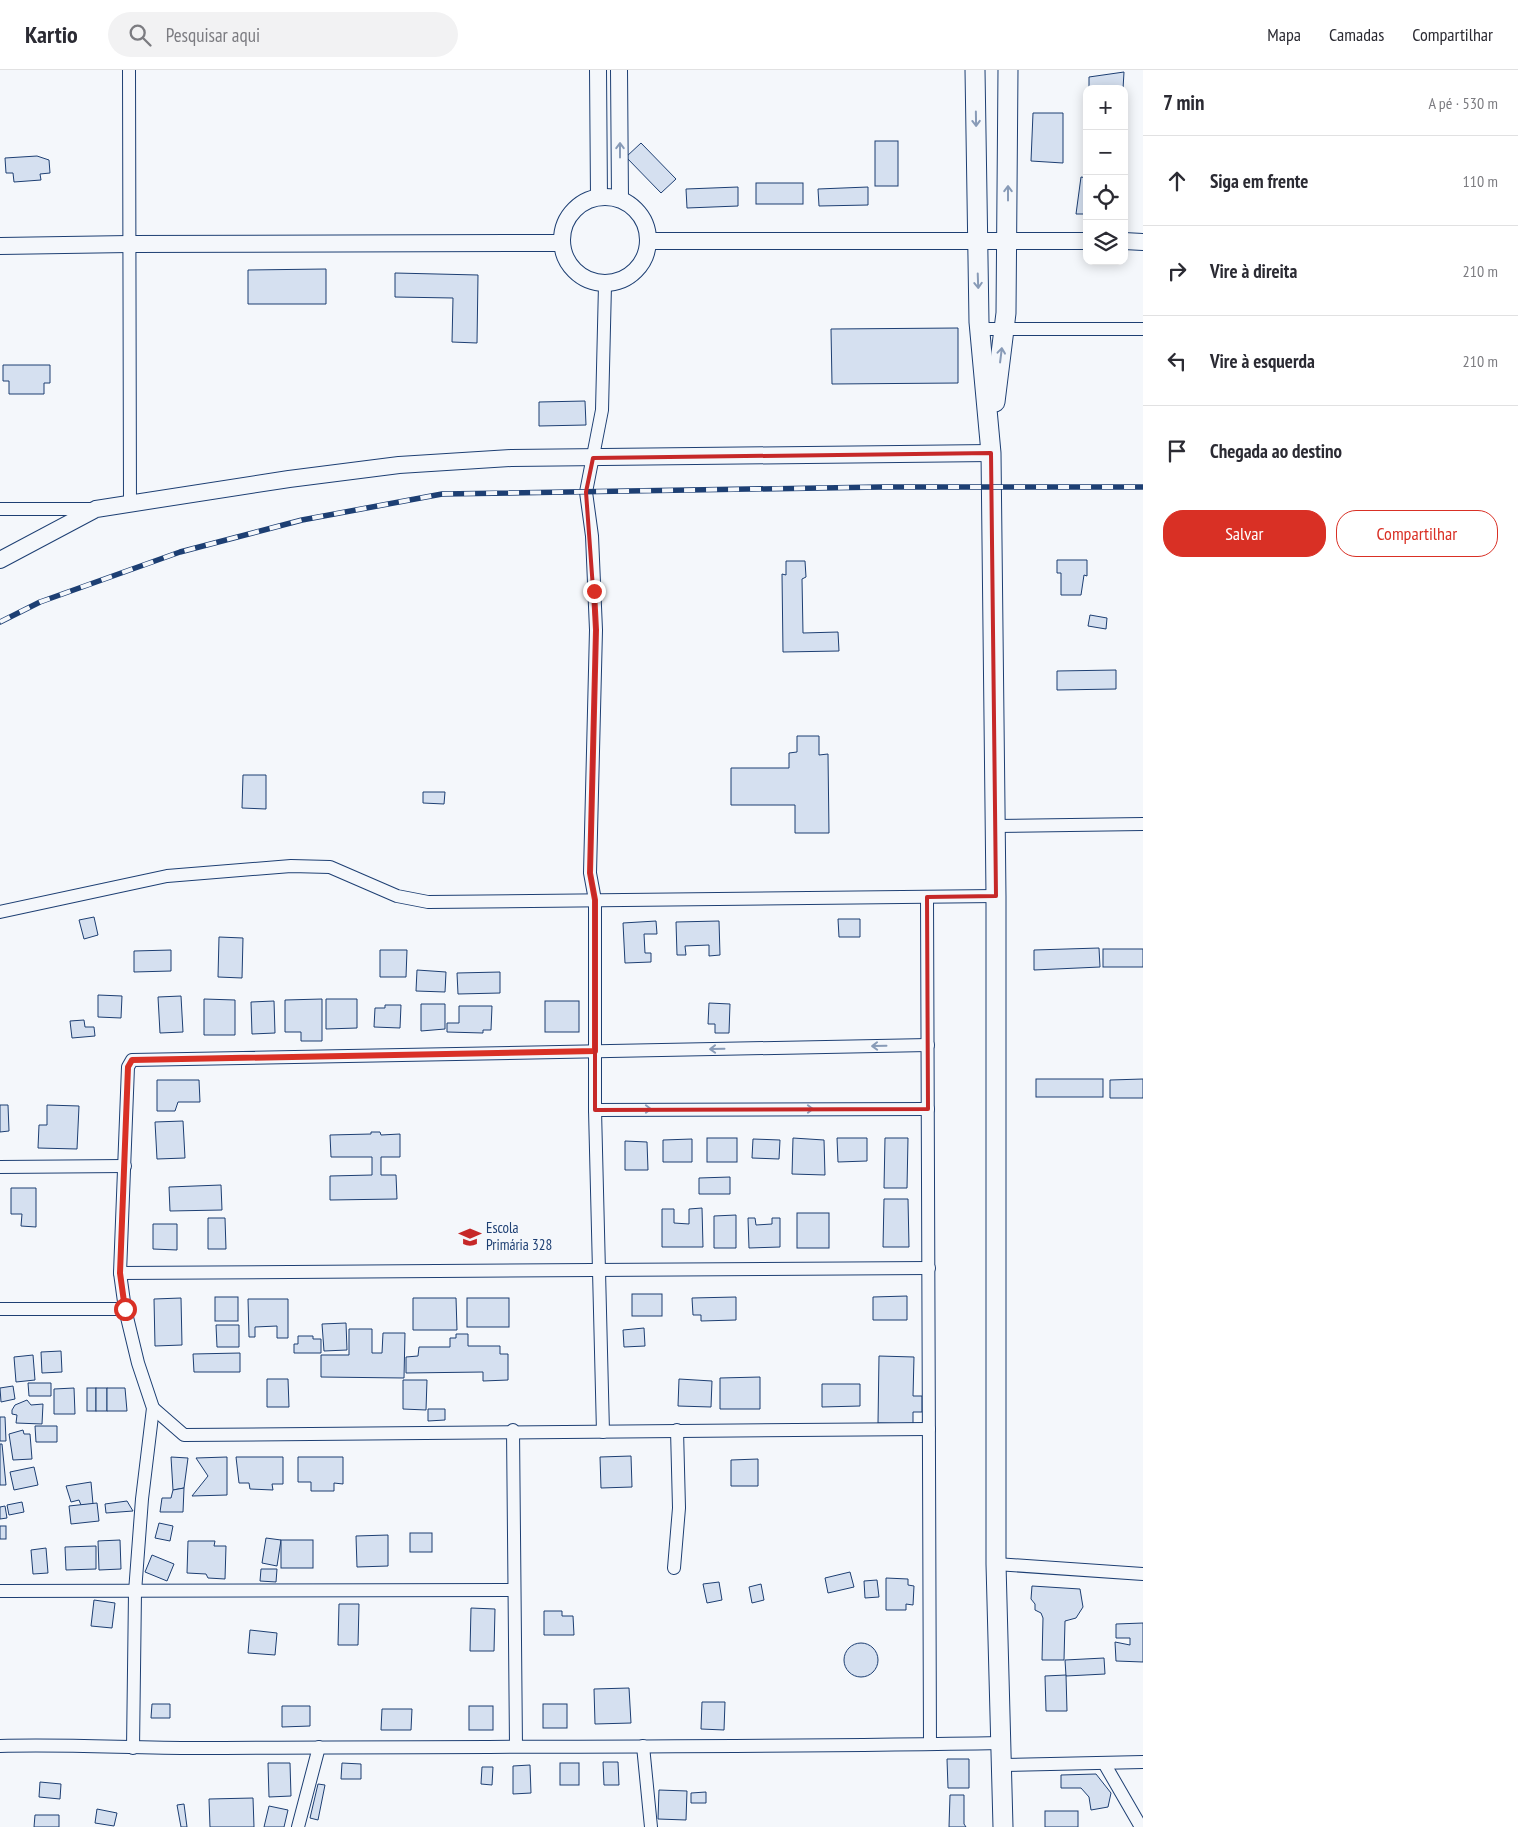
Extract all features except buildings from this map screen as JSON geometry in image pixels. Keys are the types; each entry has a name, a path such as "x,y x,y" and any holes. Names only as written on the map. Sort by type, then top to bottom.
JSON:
{"main road":[{"path":"975,70 980,329 991,445 996,896 996,1564 1003,1827"},
{"path":"991,445 1004,329 1008,241 1008,70"}],"street":[{"path":"129,70 130,504"},
{"path":"598,70 598,197"},
{"path":"619,70 620,199"},
{"path":"598,197 620,199 635,208 646,223 649,241 643,263 627,279 605,285 584,279 567,264 561,243 563,227 571,213 583,202 598,197"},
{"path":"649,241 1083,241"},
{"path":"1128,242 1143,242"},
{"path":"0,246 561,243"},
{"path":"603,1432 595,1110 595,900 590,873 596,630 592,536 586,492 602,410 605,285"},
{"path":"980,329 1143,329"},
{"path":"0,509 96,509 289,479 399,466 511,458 593,458 991,445"},
{"path":"0,560 96,509"},
{"path":"995,826 1143,824"},
{"path":"0,912 167,876 290,866 330,867 397,896 428,902 996,896"},
{"path":"928,897 930,1744"},
{"path":"133,1748 135,1592 142,1499 153,1408 138,1363 125,1309 120,1273 128,1067 132,1060 928,1045"},
{"path":"595,1110 928,1109"},
{"path":"0,1166 125,1166"},
{"path":"120,1273 928,1268"},
{"path":"0,1310 125,1309"},
{"path":"153,1408 184,1435 512,1430 603,1432 929,1429"},
{"path":"512,1430 516,1746"},
{"path":"674,1568 679,1508 677,1430"},
{"path":"996,1564 1143,1574"},
{"path":"0,1591 514,1590"},
{"path":"0,1746 133,1748 784,1747 1001,1743"},
{"path":"643,1746 651,1827"},
{"path":"298,1827 319,1747"},
{"path":"1002,1765 1143,1762"},
{"path":"1104,1763 1141,1827"}],"highlighted area":[{"path":"991,453 996,896 927,897 928,1109 595,1110 595,900 590,873 596,630 586,492 593,458"}],"railway":[{"path":"0,622 40,602 180,552 302,520 442,494 881,487 1143,487"}],"place":[{"name":"Escola Primária 328","path":"470,1237"}],"route":[{"path":"125,1309 120,1273 128,1067 132,1060 595,1051 595,900 590,873 596,630 594,591"}]}
